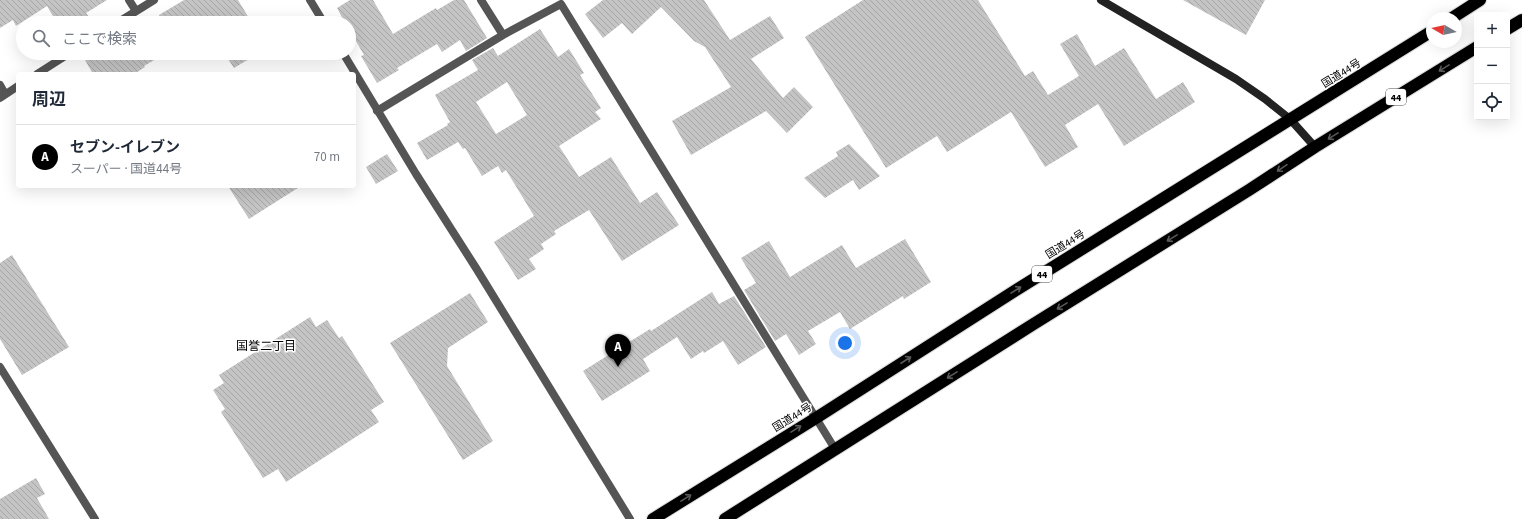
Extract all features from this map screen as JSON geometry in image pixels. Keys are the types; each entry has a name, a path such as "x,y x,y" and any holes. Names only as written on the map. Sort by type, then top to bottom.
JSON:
{"highway":[{"path":"1461,12 1480,0"},
{"path":"1510,27 1522,20"},
{"name":"国道44号","path":"653,519 816,418 1006,296 1426,35"},
{"name":"44","path":"725,519 1032,325 1250,190 1315,147 1475,48"}],"street":[{"path":"129,0 136,11"},
{"path":"128,16 154,0"},
{"path":"310,0 320,16"},
{"path":"481,0 503,35"},
{"path":"1101,0 1236,79 1290,119 1315,147"},
{"path":"377,111 503,35 561,4 835,449"},
{"path":"40,72 59,60"},
{"path":"347,60 354,72"},
{"path":"356,75 630,519"},
{"path":"0,85 3,96 16,87"},
{"path":"0,367 96,519"}],"building":[{"path":"0,0 107,0 86,13 88,16 53,16 47,6 32,16 16,16 16,26 13,20 0,28"},
{"path":"184,0 238,0 248,16 160,16 159,15"},
{"path":"350,0 373,0 393,34 436,8 437,10 454,0 464,0 487,38 466,51 460,40 442,52 437,44 397,68 399,70 377,83 361,56 364,55 356,41 356,16 341,16 337,8"},
{"path":"603,0 704,0 730,40 770,16 784,38 751,59 783,98 794,87 813,107 787,133 766,111 691,155 672,121 731,87 705,47 694,41 661,7 632,34 622,23 603,38 585,14"},
{"path":"863,0 978,0 1025,76 1033,71 1048,95 1079,76 1060,44 1077,34 1095,66 1124,48 1156,99 1183,82 1195,102 1124,146 1098,104 1065,125 1078,147 1045,167 1011,112 947,152 937,136 886,168 805,37"},
{"path":"1183,0 1265,0 1246,35"},
{"path":"540,29 558,57 569,49 584,73 580,75 601,108 595,112 601,119 559,146 579,177 611,157 640,203 657,192 679,225 622,261 589,210 554,231 556,234 541,244 544,249 529,259 536,269 518,280 494,242 534,216 506,170 502,173 498,166 482,176 465,148 463,149 458,142 427,160 417,143 448,125 447,124 450,122 435,95 478,70 472,60 493,48 498,56","holes":["507,82 527,115 496,134 476,102"]},
{"path":"85,60 154,60 137,72 92,72"},
{"path":"229,60 247,60 234,68"},
{"path":"849,144 880,176 859,190 853,180 825,198 804,178 838,156 836,152"},
{"path":"387,154 398,171 376,184 366,167"},
{"path":"229,188 298,188 249,219"},
{"path":"905,239 931,282 904,299 903,296 850,329 840,312 808,331 816,344 799,355 786,334 775,341 744,290 756,283 741,258 769,241 790,277 842,245 856,268"},
{"path":"12,255 69,347 22,375 0,339 0,263"},
{"path":"712,292 719,304 734,296 766,347 738,365 723,341 691,359 677,337 643,359 650,371 602,401 583,371 650,329 651,331"},
{"path":"470,293 488,322 448,348 447,366 493,441 463,460 390,343"},
{"path":"310,317 316,327 327,320 339,338 342,336 384,402 371,410 379,422 286,482 278,469 263,478 221,412 225,409 213,390 224,383 219,375"},
{"path":"36,478 45,494 37,498 49,519 0,519 0,499"}],"place":[{"name":"セブン-イレブン","path":"618,367"}],"district":[{"name":"国誉二丁目","path":"266,346"}]}
